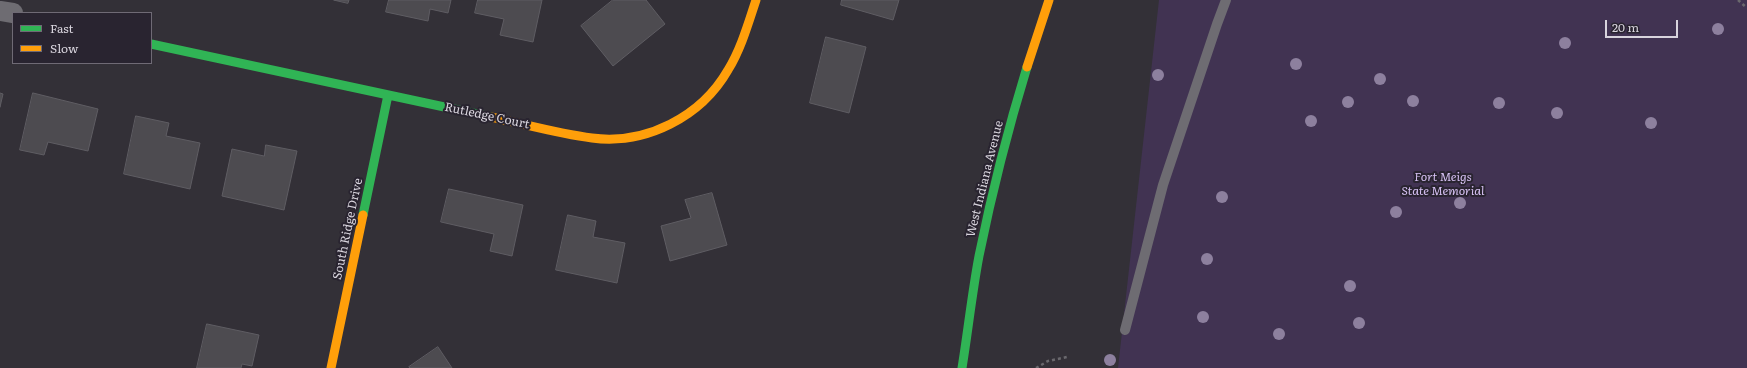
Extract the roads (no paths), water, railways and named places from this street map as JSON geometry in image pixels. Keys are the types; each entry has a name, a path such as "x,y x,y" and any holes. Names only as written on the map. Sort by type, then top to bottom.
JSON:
{"street":[{"name":"Rutledge Court","path":"152,44 591,138 626,138 644,135 667,126 693,111 718,86 729,70 742,42 756,0"},
{"name":"West Indiana Avenue","path":"962,368 982,243 1005,144 1033,46 1049,0"},
{"path":"0,10 12,13"},
{"name":"South Ridge Drive","path":"331,368 388,95"}],"lane":[{"path":"1125,330 1163,185 1226,0"}],"park label":[{"name":"Fort Meigs State Memorial","path":"1443,184"}]}
